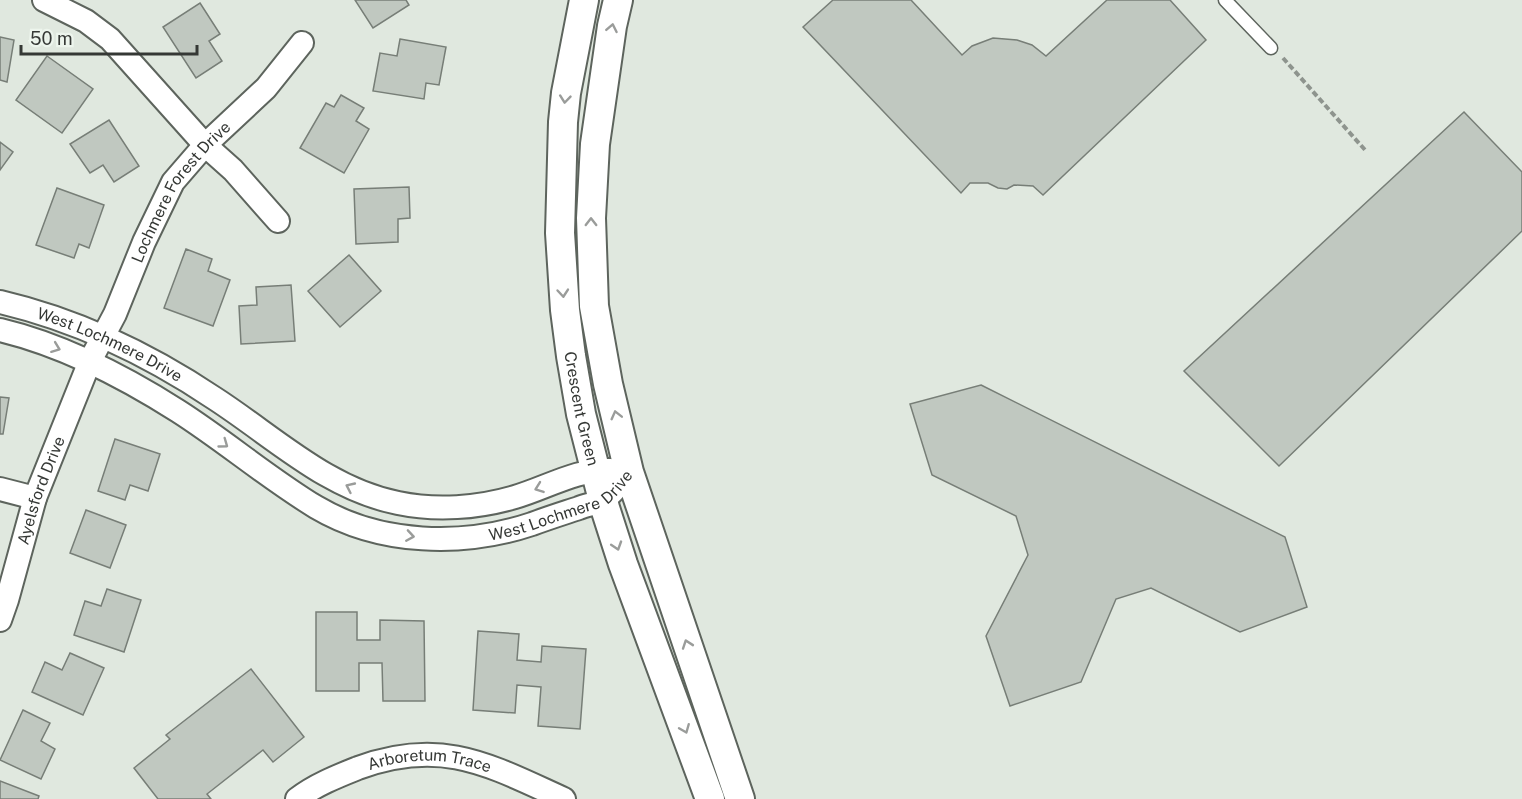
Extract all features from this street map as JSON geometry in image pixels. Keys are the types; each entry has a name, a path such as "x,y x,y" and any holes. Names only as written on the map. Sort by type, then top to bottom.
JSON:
{"street":[{"path":"44,0 86,21 110,39 205,145 233,170 278,221"},
{"name":"Crescent Green","path":"584,0 566,93 560,233 565,310 571,356 581,414 595,470 626,574 710,799"},
{"name":"Crescent Green","path":"618,0 610,37 598,122 591,218 594,306 608,384 630,472 740,799"},
{"name":"Lochmere Forest Drive","path":"90,362 115,314 144,242 173,182 205,145 266,88 302,43"},
{"name":"West Lochmere Drive","path":"0,302 34,310 104,336 214,397 304,461 335,480 388,501 433,508 474,505 514,497 595,470 630,472"},
{"name":"West Lochmere Drive","path":"0,330 53,346 90,362 177,411 318,509 376,531 437,540 477,537 523,527 603,500 630,472"},
{"name":"Ayelsford Drive","path":"0,620 35,498 90,362"},
{"path":"0,489 35,498"},
{"name":"Arboretum Trace","path":"297,799 338,776 377,761 416,754 464,758 492,766 564,799"}],"lane":[{"path":"1225,0 1271,48"}],"path":[{"path":"1282,58 1366,151"}],"building":[{"path":"355,0 406,0 409,5 373,28"},
{"path":"833,0 911,0 962,55 972,46 993,38 1017,40 1032,45 1046,56 1107,0 1170,0 1206,40 1043,195 1033,186 1014,185 1007,189 988,183 970,183 961,193 803,27"},
{"path":"200,3 220,34 209,41 222,61 196,78 163,27"},
{"path":"0,37 14,40 7,82 0,80"},
{"path":"400,39 446,47 439,85 426,83 424,99 373,91 380,53 397,56"},
{"path":"47,56 93,89 62,133 16,100"},
{"path":"341,95 364,108 356,121 369,129 344,173 300,148 326,103 334,107"},
{"path":"1464,112 1522,172 1522,231 1279,466 1184,371"},
{"path":"109,120 139,166 114,182 103,165 90,173 70,144"},
{"path":"0,142 13,152 0,170"},
{"path":"409,187 410,218 398,219 398,242 356,244 354,189"},
{"path":"57,188 104,205 89,248 79,244 74,258 36,245"},
{"path":"186,249 212,259 208,271 230,280 213,326 164,308"},
{"path":"349,255 381,291 340,327 308,291"},
{"path":"291,285 295,341 241,344 239,306 257,305 256,287"},
{"path":"981,385 1285,537 1307,607 1240,632 1151,588 1116,599 1081,682 1010,706 986,636 1028,555 1016,516 932,475 910,404"},
{"path":"0,397 9,398 3,434 0,434"},
{"path":"115,439 160,454 148,491 130,485 125,500 98,491"},
{"path":"86,510 126,525 110,568 70,553"},
{"path":"107,589 141,600 124,652 74,635 85,601 101,606"},
{"path":"316,612 357,612 357,640 380,640 380,620 424,621 425,701 383,701 382,663 359,663 359,691 316,691"},
{"path":"478,631 519,634 517,660 541,662 542,646 586,649 580,729 538,726 541,687 517,685 515,713 473,710"},
{"path":"70,653 104,668 83,715 32,692 45,662 62,670"},
{"path":"251,669 304,737 273,762 263,750 207,794 211,799 158,799 134,768 170,739 166,735"},
{"path":"23,710 50,723 41,741 55,749 41,779 0,760"},
{"path":"0,781 39,796 38,799 0,799"}]}
